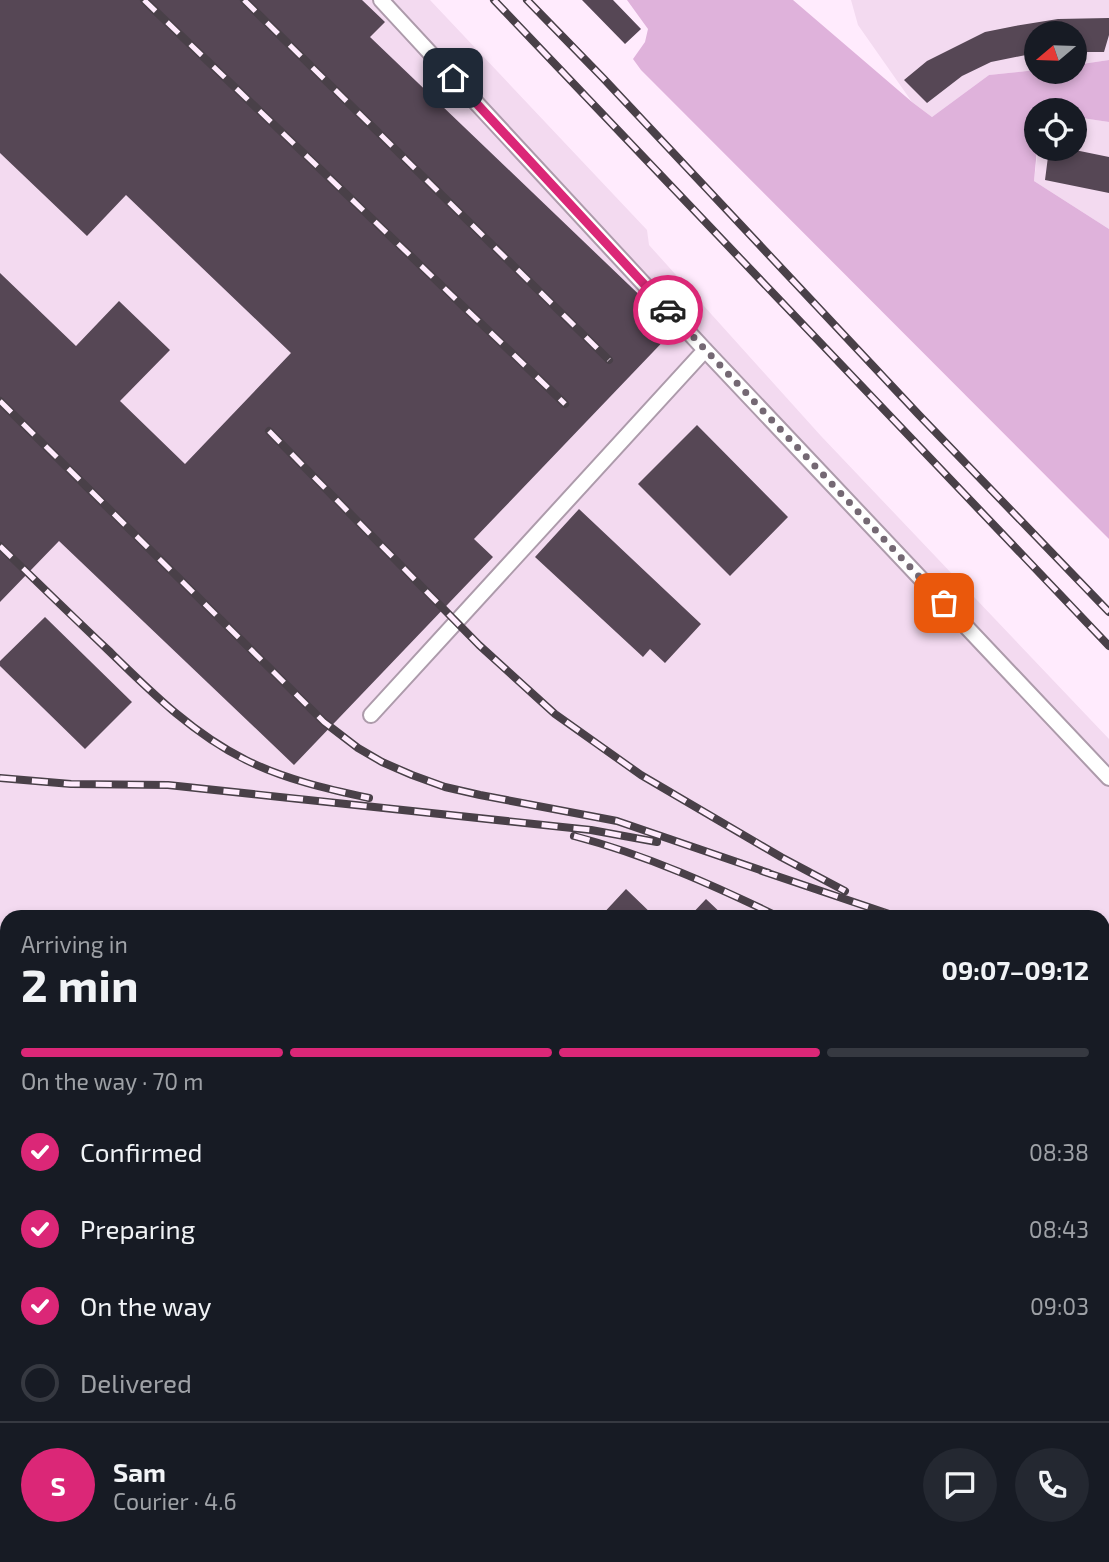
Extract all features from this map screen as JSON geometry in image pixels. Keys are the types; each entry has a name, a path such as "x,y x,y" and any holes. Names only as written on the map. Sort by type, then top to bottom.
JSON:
{"lane":[{"path":"381,0 705,350 1109,778"},
{"path":"371,715 705,350"}],"shaded area":[{"path":"0,0 430,0 647,230 649,245 821,436 1109,739 1109,910 0,910"},
{"path":"627,0 793,0 932,117 989,75 1024,71 1024,84 1087,84 1087,63 1109,60 1109,122 1087,119 1087,98 1024,98 1024,161 1036,161 1034,181 1109,229 1109,539 641,70 633,59 645,42 648,29"},
{"path":"851,0 1109,0 1109,60 1087,63 1087,21 1024,21 1024,71 989,75 932,117 912,102 858,25"},
{"path":"1087,119 1109,122 1109,229 1034,181 1036,161 1087,161"}],"building":[{"path":"0,0 362,0 385,22 370,37 675,329 474,539 493,557 294,765 59,541 0,602 0,273 76,346 119,301 170,350 120,401 185,464 291,353 126,195 87,236 0,153"},
{"path":"582,0 613,0 641,29 625,44"},
{"path":"1109,18 1109,35 1104,52 1087,52 1087,21 1046,21"},
{"path":"1024,25 1024,55 991,62 962,76 927,103 904,80 927,61 985,32"},
{"path":"1087,152 1109,157 1109,193 1045,180 1047,161 1087,161"},
{"path":"697,425 788,517 730,576 638,484"},
{"path":"579,509 701,624 665,663 650,649 643,657 535,557"},
{"path":"45,617 132,702 85,749 0,666 0,661"},
{"path":"626,889 648,910 606,910"},
{"path":"706,899 718,910 696,910"}],"railway":[{"path":"144,0 565,404"},
{"path":"244,0 609,360"},
{"path":"494,0 1109,646"},
{"path":"527,0 1109,612"},
{"path":"0,401 324,722 358,748 382,762 445,787 617,821 769,873"},
{"path":"269,431 479,645 555,714 641,775 845,891"},
{"path":"0,546 156,696 208,737 246,760 275,773 369,798"},
{"path":"0,778 71,784 168,785 591,830 657,842"},
{"path":"574,836 679,872 764,910"},
{"path":"762,871 877,910"}],"way so far":[{"path":"668,310 944,603"}],"route":[{"path":"453,78 668,310"}]}
